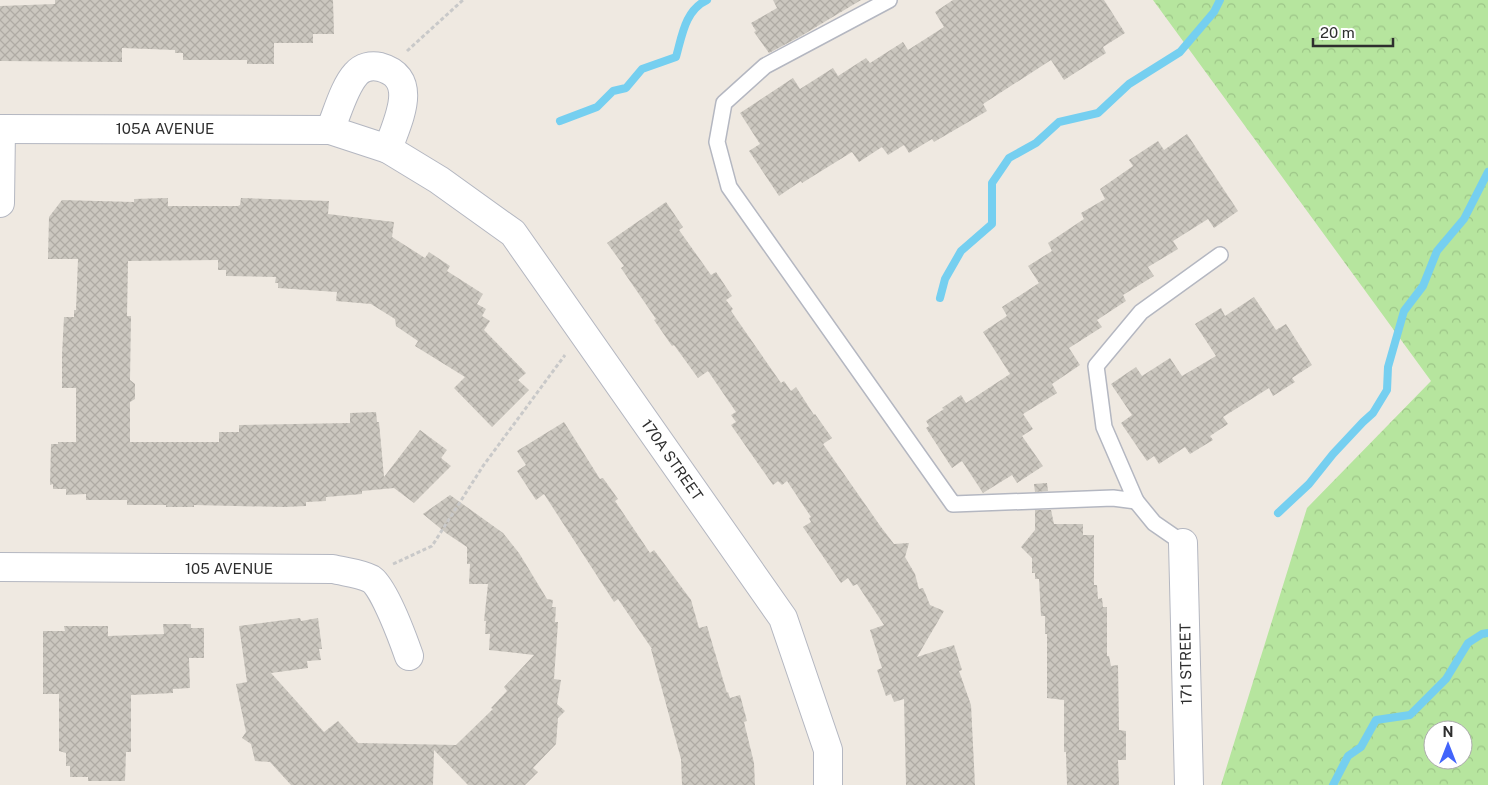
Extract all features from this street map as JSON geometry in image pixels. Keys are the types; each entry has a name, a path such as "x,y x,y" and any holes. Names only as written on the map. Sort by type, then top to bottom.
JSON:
{"street":[{"path":"330,130 351,79 367,66 388,69 397,75 402,84 404,96 388,149"},
{"name":"105A AVENUE","path":"1,129 330,130 388,149 439,180"},
{"path":"0,204 1,129"},
{"name":"170A STREET","path":"439,180 513,233 783,618 828,750 828,785"},
{"name":"171 STREET","path":"1183,543 1188,785"},
{"name":"105 AVENUE","path":"0,567 333,569 357,574 371,580 380,589 409,656"}],"lane":[{"path":"889,0 765,66 724,103 717,142 729,187 953,504 1113,498 1136,501"},
{"path":"1183,543 1154,523 1136,501 1104,427 1096,366 1141,312 1220,255"}],"path":[{"path":"406,52 464,0"},
{"path":"391,566 432,546 483,466 566,354"}],"green space":[{"path":"1153,0 1488,0 1488,785 1221,785 1307,508 1431,381"}],"building":[{"path":"55,0 333,0 334,34 313,34 313,43 274,43 274,64 247,64 247,60 183,60 183,53 175,53 175,50 122,48 122,62 0,61 0,6 55,4"},
{"path":"773,0 861,0 769,53 754,32 756,31 751,23 777,8"},
{"path":"953,0 1104,0 1125,33 1103,47 1106,53 1064,80 1051,60 983,104 987,111 934,142 932,139 909,153 904,145 888,155 882,147 859,162 852,152 779,196 749,151 760,144 740,113 793,78 800,89 833,68 838,76 866,58 870,63 903,42 908,50 944,27 935,12"},
{"path":"1187,134 1238,211 1214,228 1208,219 1173,241 1178,249 1148,267 1154,276 1123,295 1126,301 1097,320 1102,327 1069,348 1080,365 1052,384 1057,393 1023,414 1033,429 1022,436 1043,466 1017,483 1012,475 983,493 962,461 952,468 926,428 929,426 926,421 961,395 966,403 1010,374 983,332 1007,316 1002,307 1039,283 1028,266 1052,251 1048,243 1084,219 1081,213 1105,199 1100,189 1133,166 1129,160 1158,141 1164,150"},
{"path":"168,198 168,206 238,206 240,205 241,198 329,201 328,214 394,222 392,237 425,258 429,252 450,266 447,271 483,294 477,304 486,309 482,316 490,321 484,330 526,373 518,380 529,390 492,427 454,388 465,377 415,346 418,341 396,326 395,319 371,304 336,301 337,292 278,288 278,283 275,283 276,277 226,276 226,270 218,270 218,260 128,261 127,316 131,316 130,380 135,384 135,399 130,402 130,442 219,442 219,432 239,432 239,425 350,423 350,413 376,412 377,422 379,422 384,477 420,430 447,450 441,458 451,466 414,503 394,488 362,491 362,494 326,497 326,501 306,502 306,506 284,507 194,505 194,507 166,507 166,505 127,505 127,500 86,500 86,494 66,495 66,489 53,489 53,484 50,485 51,444 76,442 76,388 62,388 62,355 64,317 74,317 74,310 76,310 78,259 48,259 49,217 62,200 134,202 134,199"},
{"path":"666,202 683,227 679,230 711,275 716,272 732,296 726,300 733,309 731,311 781,383 784,381 791,391 796,387 832,438 823,444 881,527 894,544 909,543 905,557 915,574 919,589 923,588 930,605 944,611 917,657 954,645 962,670 959,671 971,705 975,785 906,785 904,699 894,702 891,694 886,696 877,670 882,668 870,630 884,625 857,584 853,586 848,578 841,583 803,527 811,522 809,518 811,517 787,481 782,485 778,481 773,485 731,425 736,422 731,415 736,412 708,371 698,378 674,345 672,346 621,268 624,266 607,243"},
{"path":"1254,297 1276,330 1286,324 1312,365 1292,378 1295,382 1273,396 1269,388 1223,417 1228,424 1210,436 1213,440 1190,454 1185,447 1159,464 1154,456 1147,461 1121,423 1132,415 1111,384 1136,367 1142,376 1170,358 1182,376 1216,356 1195,324 1221,308 1225,316"},
{"path":"564,422 600,479 603,478 618,499 615,501 650,553 654,550 691,600 699,628 707,626 727,693 730,698 740,695 747,721 744,722 754,763 755,785 682,785 681,759 652,649 618,599 614,602 544,494 536,500 517,471 526,465 517,451"},
{"path":"1047,483 1048,491 1035,492 1034,484"},
{"path":"450,495 503,533 519,553 547,599 553,600 552,607 556,607 555,622 558,622 554,679 561,680 557,704 565,711 558,718 556,744 533,768 538,772 525,785 468,785 434,750 433,785 291,785 270,762 255,761 251,744 242,738 246,732 236,684 247,682 239,626 300,618 301,621 318,618 322,649 319,649 321,660 307,661 308,668 271,673 324,732 338,721 358,743 456,745 493,709 491,708 507,691 504,687 534,655 489,650 490,634 485,634 486,621 484,621 488,584 469,584 470,564 467,564 467,547 423,514"},
{"path":"1035,510 1051,510 1054,524 1083,524 1083,535 1094,535 1094,585 1097,585 1098,599 1102,598 1103,607 1107,607 1107,656 1109,656 1111,666 1118,665 1119,730 1126,731 1126,760 1118,760 1119,785 1067,785 1066,752 1064,752 1064,700 1047,698 1047,634 1045,634 1045,616 1041,616 1039,579 1035,579 1035,573 1032,573 1032,558 1021,547 1035,530"},
{"path":"163,624 191,624 191,628 204,628 204,658 189,658 190,688 173,689 173,693 131,695 131,752 126,752 125,781 88,781 88,777 70,777 70,766 66,766 66,753 59,751 59,694 43,694 43,631 65,631 64,626 108,626 108,636 164,634"}],"waterway":[{"path":"560,121 597,107 613,91 626,88 642,69 676,57 689,17 700,4 707,0"},
{"path":"940,298 945,279 961,251 992,224 992,183 1009,158 1036,143 1059,122 1098,113 1129,84 1180,52 1214,12 1220,0"},
{"path":"1278,513 1309,484 1333,454 1373,413 1387,390 1388,367 1404,311 1423,286 1437,251 1464,219 1488,172"},
{"path":"1333,785 1348,756 1361,747 1376,720 1410,715 1446,679 1468,643 1482,634 1488,633"}]}
